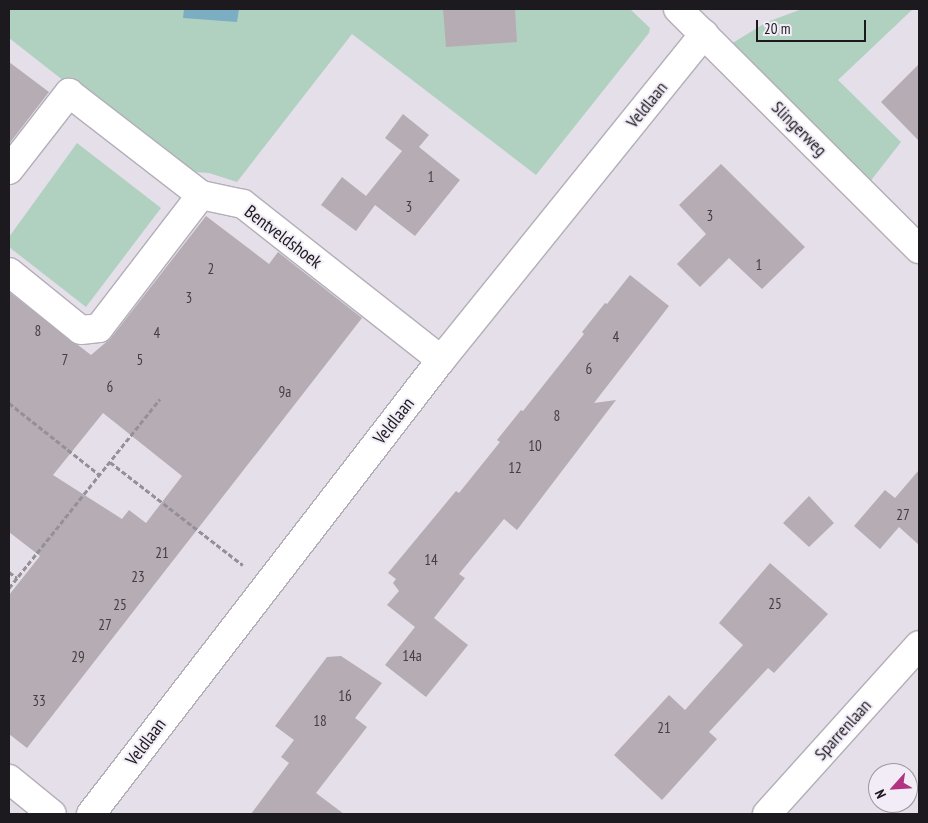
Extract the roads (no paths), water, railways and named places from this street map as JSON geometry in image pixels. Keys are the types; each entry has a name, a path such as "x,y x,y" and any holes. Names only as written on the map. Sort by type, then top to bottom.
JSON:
{"street":[{"name":"Slingerweg","path":"678,9 919,249"},
{"name":"Veldlaan","path":"91,814 441,360 704,34"},
{"name":"Bentveldshoek","path":"9,170 70,93 201,195 244,204 441,360"},
{"path":"9,272 81,330 98,328 201,195"},
{"name":"Sparrenlaan","path":"767,814 919,645"},
{"path":"9,779 52,814"}],"water":[{"path":"184,9 239,9 237,22 183,18"}]}
